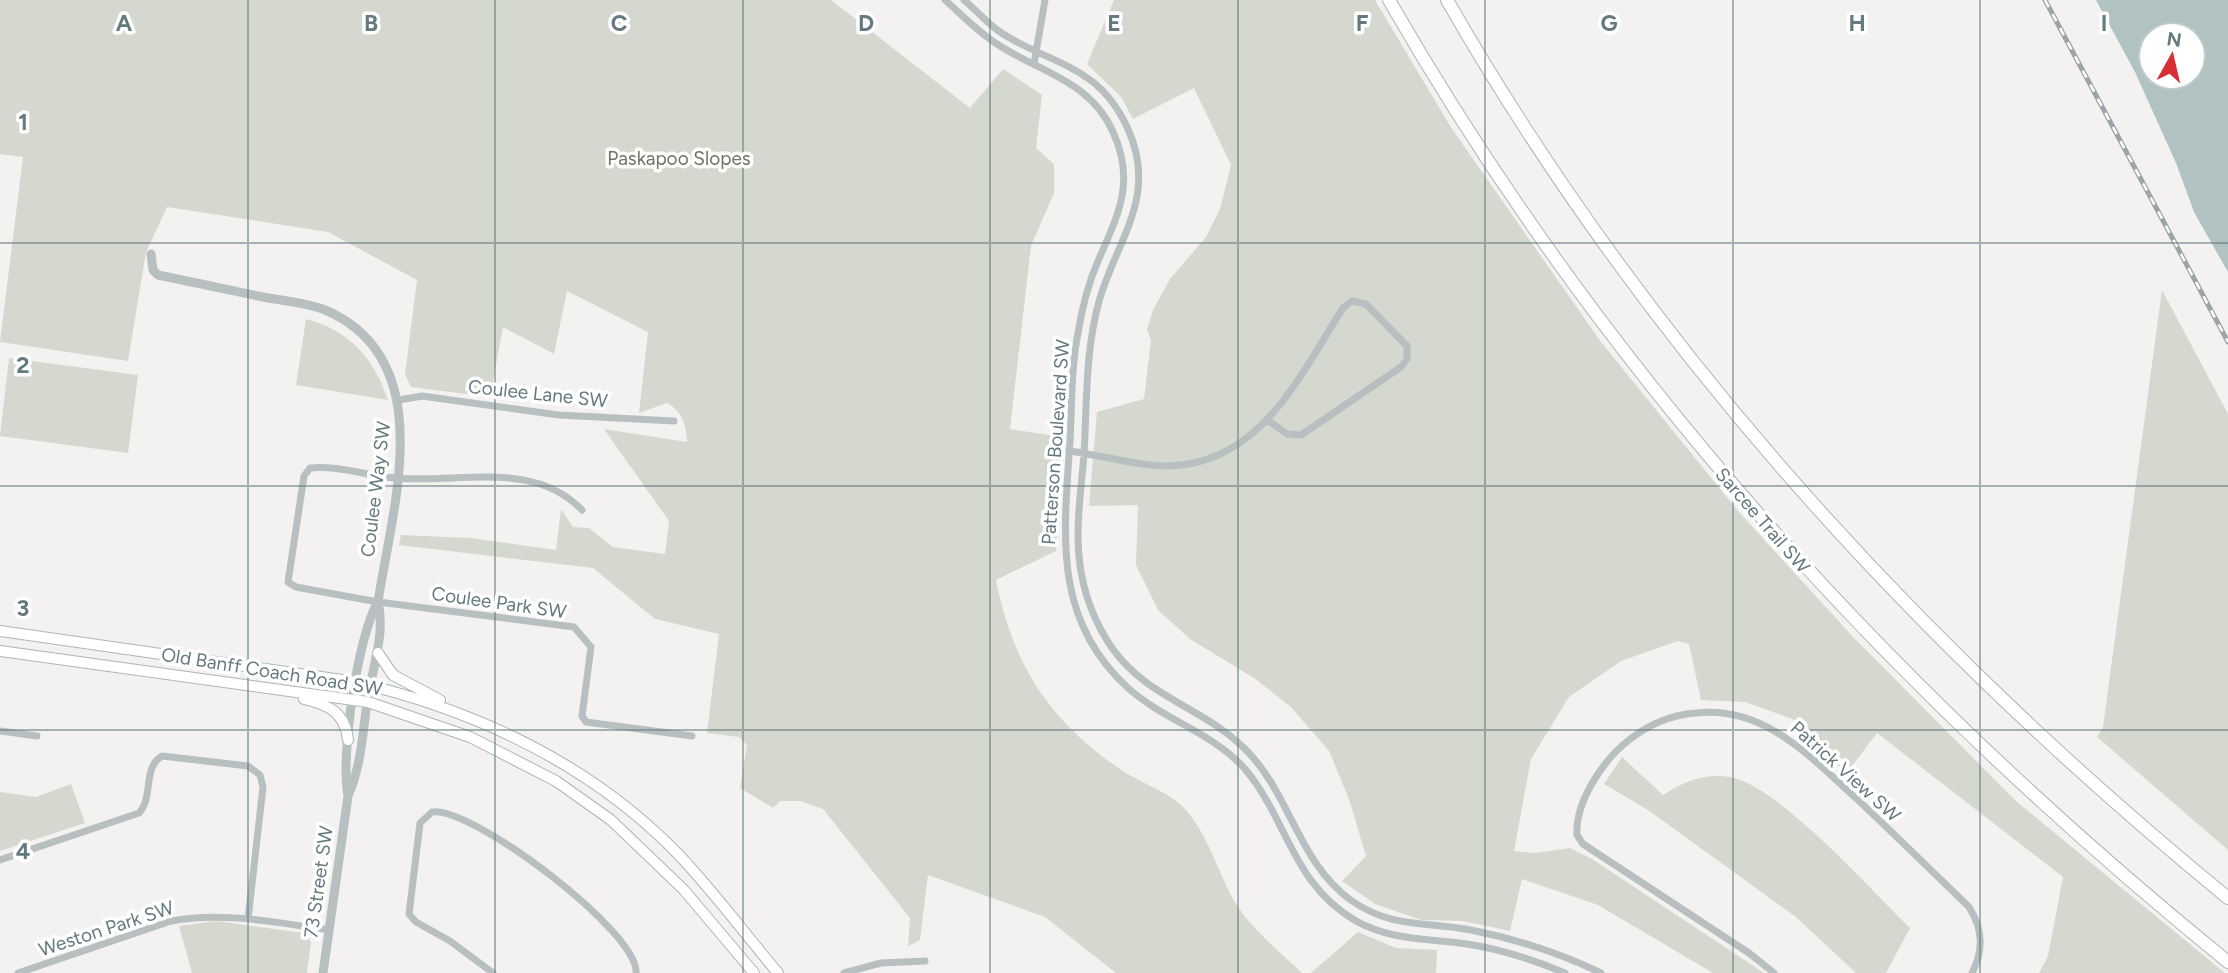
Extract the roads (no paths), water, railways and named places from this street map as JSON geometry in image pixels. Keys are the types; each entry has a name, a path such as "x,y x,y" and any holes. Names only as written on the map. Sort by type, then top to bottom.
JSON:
{"highway":[{"name":"Sarcee Trail SW","path":"1389,0 1464,124 1549,248 1674,415 1762,520 1857,625 1980,747 2138,889 2228,962"},
{"path":"1447,0 1517,114 1633,281 1724,399 1826,518 1923,622 2005,704 2159,842 2228,898"}],"main road":[{"name":"Old Banff Coach Road SW","path":"0,631 356,682 477,719 559,761 634,814 680,857 778,973"},
{"name":"Old Banff Coach Road SW","path":"0,651 368,702 470,737 566,788 638,843 684,890 754,973"},
{"path":"378,653 393,675 477,719"},
{"path":"264,688 332,709 344,719 348,740"},
{"path":"732,946 747,973"}],"street":[{"name":"Patterson Boulevard SW","path":"945,0 998,45 1068,80 1095,103 1113,131 1124,170 1118,218 1086,295 1075,351 1064,555 1070,592 1085,631 1104,662 1132,691 1158,711 1222,747 1259,787 1304,874 1345,914 1395,936 1487,948 1565,973"},
{"name":"Patterson Boulevard SW","path":"964,0 999,31 1071,65 1107,95 1128,129 1138,168 1134,218 1100,299 1090,354 1079,559 1084,587 1098,624 1119,657 1144,682 1231,735 1269,776 1301,841 1326,878 1353,901 1394,921 1419,926 1462,928 1511,939 1601,973"},
{"path":"1034,64 1045,0"},
{"path":"1124,170 1138,168"},
{"name":"Coulee Way SW","path":"151,254 153,270 158,275 325,310 358,330 391,377 399,400 402,437 378,602"},
{"path":"1086,295 1100,299"},
{"path":"1069,451 1153,465 1185,464 1224,453 1269,421 1343,308 1352,301 1366,304 1407,346 1407,359 1401,367 1301,435 1287,435 1269,421"},
{"name":"Coulee Lane SW","path":"399,400 422,396 559,415 674,421"},
{"path":"378,602 296,587 288,582 304,476 310,468 397,478 442,479 470,475 544,484 566,493 582,510"},
{"name":"73 Street SW","path":"323,973 348,796 357,775 370,685 378,653 382,625 378,602"},
{"name":"73 Street SW","path":"348,796 344,775 356,682 368,622 378,602"},
{"name":"Coulee Park SW","path":"378,602 574,627 591,647 582,716 586,722 692,736"},
{"path":"1085,631 1098,624"},
{"name":"Patrick View SW","path":"1774,973 1749,953 1583,844 1577,835 1580,816 1600,771 1622,745 1656,723 1689,713 1732,713 1765,724 1800,748 1969,907 1978,923 1981,939 1979,959 1972,973"},
{"path":"0,732 37,736"},
{"path":"1222,747 1231,735"},
{"path":"0,860 139,813 147,800 151,769 162,756 247,766 260,775 263,786 248,919"},
{"path":"493,973 457,946 416,922 410,914 420,823 432,811 445,812 493,836 561,883 626,948 635,962 636,973"},
{"name":"Weston Park SW","path":"18,973 172,921 208,915 329,930"},
{"path":"844,973 864,971 891,961 925,961"}],"railway":[{"path":"2045,0 2228,342"}],"park label":[{"name":"Paskapoo Slopes","path":"679,158"}]}
